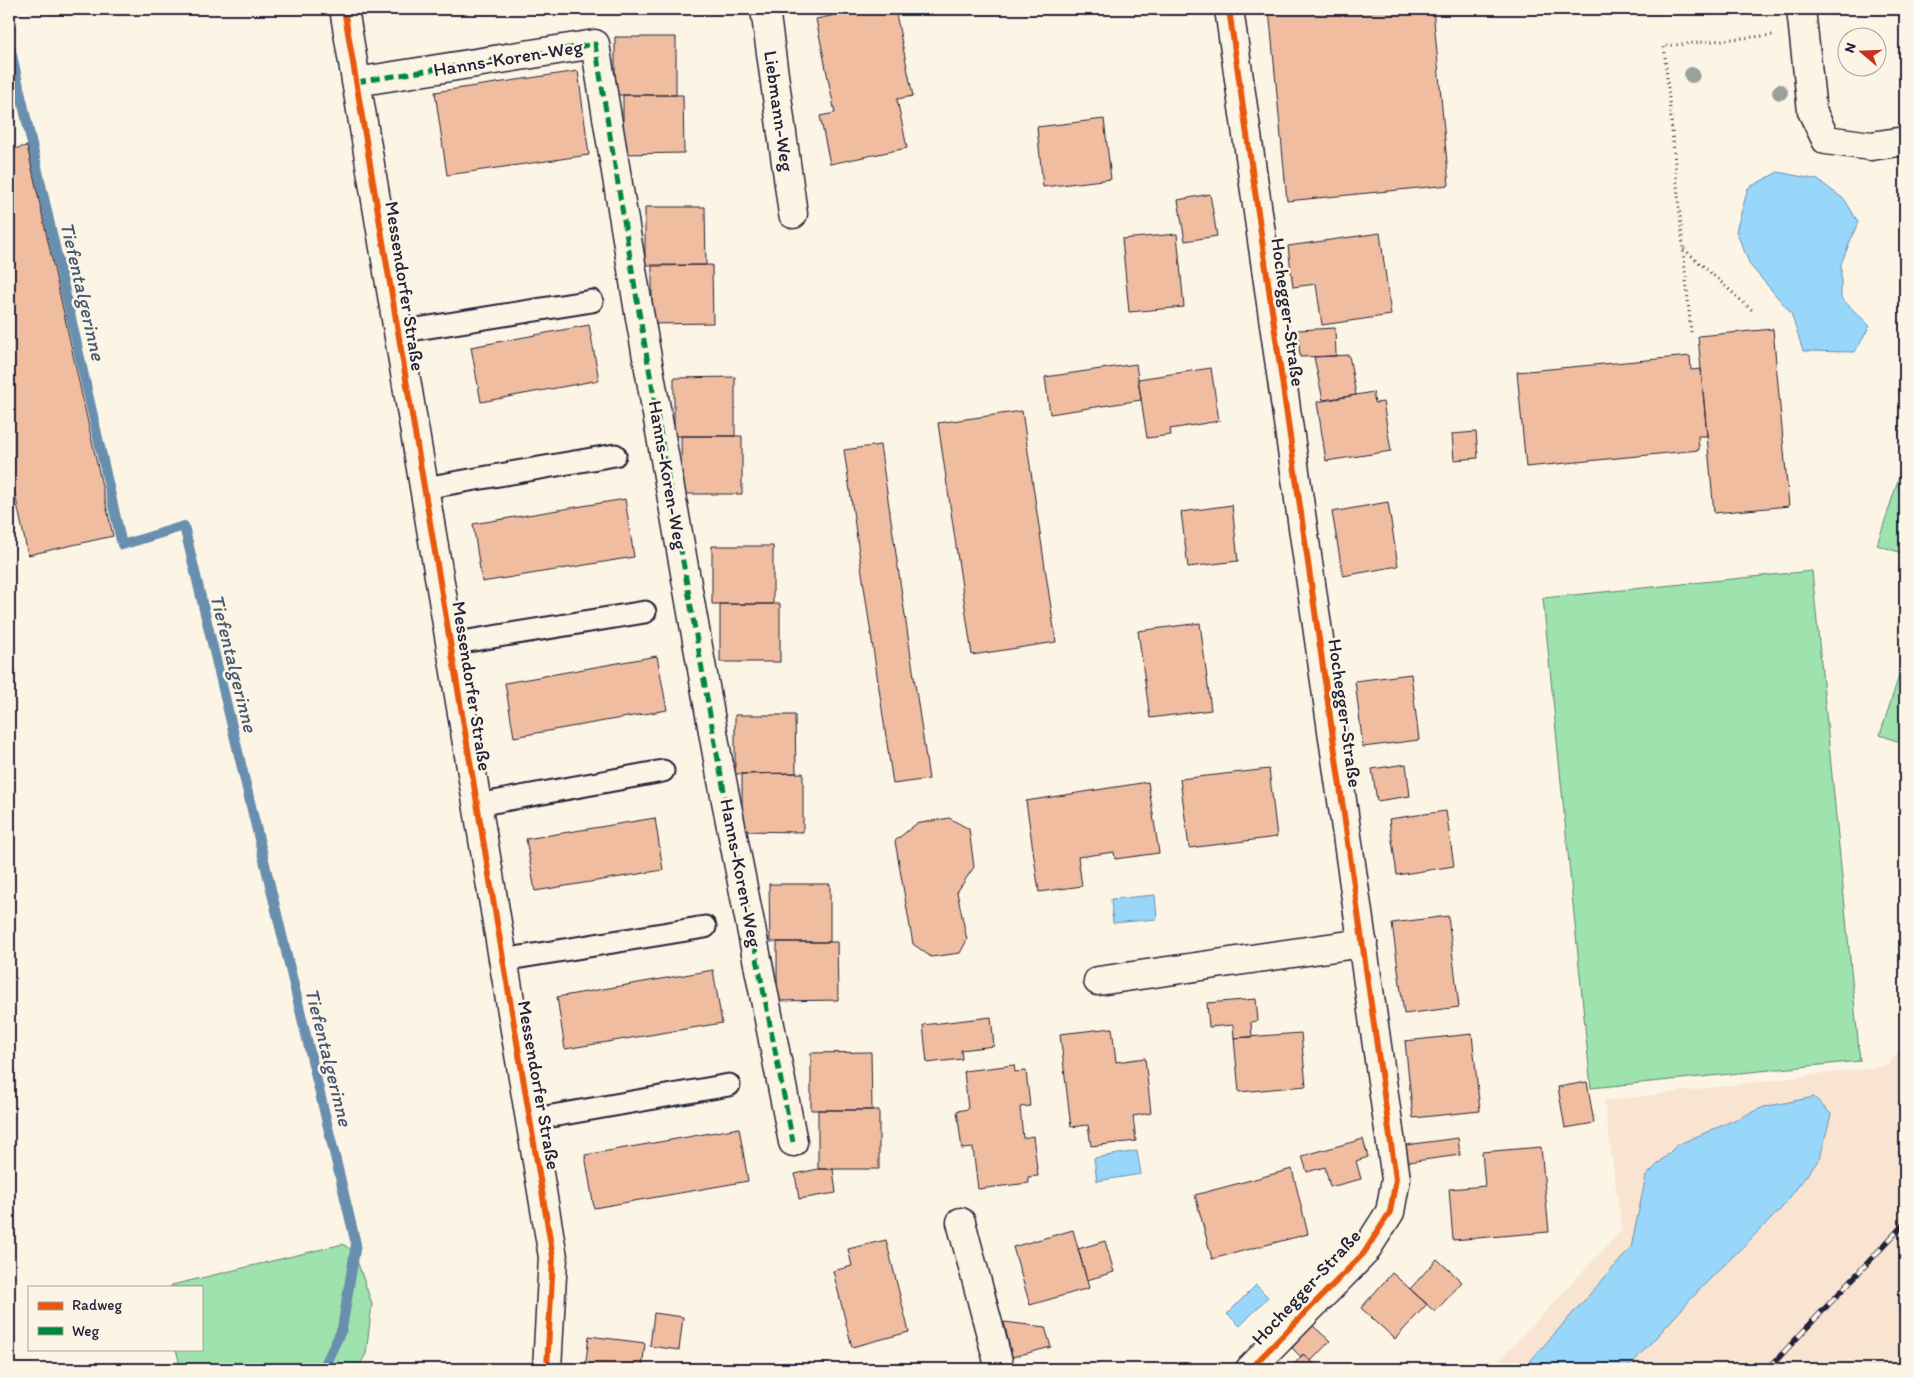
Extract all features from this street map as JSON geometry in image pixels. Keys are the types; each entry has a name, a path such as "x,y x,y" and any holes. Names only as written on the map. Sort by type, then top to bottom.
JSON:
{"street":[{"name":"Messendorfer Straße","path":"344,9 553,1257 547,1369"},
{"name":"Liebmann-Weg","path":"765,9 793,214"},
{"name":"Hochegger-Straße","path":"1229,9 1396,1179 1390,1212 1364,1253 1250,1369"},
{"path":"1802,20 1812,111 1826,140 1871,146 1905,141"},
{"name":"Hanns-Koren-Weg","path":"356,82 595,44 639,312 718,760 794,1142"},
{"path":"1098,981 1363,944"},
{"path":"961,1222 1000,1369"}],"lane":[{"path":"398,332 592,301"},
{"path":"424,488 615,455"},
{"path":"450,644 645,612"},
{"path":"477,805 664,771"},
{"path":"502,960 705,927"},
{"path":"530,1120 729,1085"}],"path":[{"path":"1691,332 1664,46 1802,20"},
{"path":"1683,248 1754,312"}],"shaded area":[{"path":"1905,1043 1905,1369 1491,1369 1622,1230 1604,1101 1887,1066"}],"green space":[{"path":"1905,459 1905,554 1877,545"},
{"path":"1812,571 1860,1061 1591,1088 1543,598"},
{"path":"1905,657 1905,744 1880,735"},
{"path":"343,1244 354,1252 372,1304 366,1354 357,1369 181,1369 176,1350 202,1350 202,1286 172,1285"}],"water":[{"path":"1778,172 1818,180 1845,200 1858,222 1841,264 1841,298 1870,326 1855,352 1803,351 1791,313 1750,265 1736,231 1748,188"},
{"path":"1155,895 1157,919 1113,923 1111,899"},
{"path":"1814,1097 1831,1114 1820,1158 1780,1210 1702,1287 1627,1369 1523,1369 1631,1248 1646,1176 1677,1145 1764,1107"},
{"path":"1137,1151 1141,1174 1097,1181 1094,1158"},
{"path":"1256,1285 1268,1297 1240,1326 1227,1314"}],"building":[{"path":"829,9 895,9 913,96 897,99 907,148 830,164 820,116 835,113 816,19 831,16"},
{"path":"1269,9 1433,9 1449,185 1287,201"},
{"path":"615,37 676,37 676,95 615,95"},
{"path":"578,71 589,155 447,175 435,92"},
{"path":"623,95 683,95 684,153 623,154"},
{"path":"1104,119 1111,179 1043,187 1037,127"},
{"path":"27,146 113,536 28,555 9,466 9,150"},
{"path":"1210,194 1217,236 1185,241 1178,200"},
{"path":"645,207 705,207 706,265 645,265"},
{"path":"1380,233 1391,315 1322,325 1316,284 1293,287 1288,246"},
{"path":"1177,234 1184,307 1129,312 1122,239"},
{"path":"712,265 713,323 652,324 652,266"},
{"path":"589,325 599,380 481,402 471,347"},
{"path":"1335,328 1336,356 1300,357 1298,330"},
{"path":"1773,329 1789,506 1714,513 1698,336"},
{"path":"1349,355 1356,395 1323,400 1314,357"},
{"path":"1690,356 1691,370 1701,369 1707,436 1698,436 1699,450 1526,467 1517,372"},
{"path":"1136,364 1141,400 1050,414 1045,377"},
{"path":"1211,368 1219,421 1170,429 1171,435 1147,438 1138,379"},
{"path":"735,377 735,436 674,436 674,378"},
{"path":"1373,392 1375,403 1383,402 1391,451 1326,461 1317,402"},
{"path":"1022,411 1056,642 972,655 938,423"},
{"path":"1476,432 1478,458 1454,460 1452,434"},
{"path":"681,436 742,436 742,494 682,494"},
{"path":"880,445 929,779 893,784 844,450"},
{"path":"625,499 634,557 482,582 473,524"},
{"path":"1388,502 1398,566 1343,576 1332,512"},
{"path":"1232,505 1238,561 1188,567 1181,512"},
{"path":"712,546 773,546 773,604 712,604"},
{"path":"720,604 780,604 780,662 720,662"},
{"path":"1200,623 1211,710 1150,718 1138,631"},
{"path":"657,656 667,710 514,737 505,683"},
{"path":"1411,674 1419,740 1363,747 1355,681"},
{"path":"735,715 795,715 796,773 735,774"},
{"path":"1406,764 1410,796 1377,801 1372,769"},
{"path":"1269,769 1277,837 1189,848 1180,779"},
{"path":"803,773 803,832 742,831 742,774"},
{"path":"1148,782 1159,853 1115,859 1114,852 1078,857 1082,886 1039,892 1026,801"},
{"path":"1446,811 1454,866 1397,875 1389,819"},
{"path":"655,818 663,870 535,891 526,839"},
{"path":"949,818 969,829 974,867 957,892 967,940 960,953 931,957 913,944 895,841 916,824"},
{"path":"769,884 830,884 830,942 770,942"},
{"path":"1448,916 1459,1007 1404,1014 1392,923"},
{"path":"777,942 837,942 838,1000 777,1001"},
{"path":"713,970 722,1023 565,1049 557,997"},
{"path":"1256,999 1258,1021 1251,1022 1252,1037 1234,1038 1233,1025 1209,1027 1207,1003"},
{"path":"991,1017 994,1046 961,1050 962,1059 927,1063 923,1025"},
{"path":"1112,1028 1116,1062 1145,1058 1151,1113 1133,1116 1136,1141 1091,1146 1088,1125 1071,1127 1060,1034"},
{"path":"1301,1033 1306,1086 1239,1092 1234,1038"},
{"path":"1472,1034 1480,1111 1413,1118 1405,1041"},
{"path":"871,1052 872,1110 811,1110 811,1053"},
{"path":"1014,1065 1015,1072 1026,1071 1030,1106 1020,1107 1023,1138 1033,1136 1038,1176 1028,1177 1029,1183 978,1189 973,1148 962,1149 957,1111 968,1109 964,1071"},
{"path":"1587,1082 1594,1123 1565,1128 1558,1087"},
{"path":"818,1110 879,1110 879,1169 818,1169"},
{"path":"739,1128 748,1181 594,1208 585,1155"},
{"path":"1458,1138 1460,1155 1408,1162 1406,1145"},
{"path":"1363,1139 1368,1157 1356,1161 1361,1179 1330,1187 1325,1167 1307,1172 1302,1156"},
{"path":"1541,1147 1549,1232 1453,1240 1449,1189 1485,1186 1482,1152"},
{"path":"818,1169 833,1169 836,1193 799,1199 795,1174"},
{"path":"1292,1169 1308,1234 1212,1259 1195,1195"},
{"path":"1073,1230 1089,1288 1030,1305 1013,1247"},
{"path":"886,1240 909,1332 852,1347 833,1271 852,1266 848,1249"},
{"path":"1105,1241 1114,1272 1087,1280 1078,1249"},
{"path":"1437,1259 1462,1282 1435,1312 1410,1289"},
{"path":"1392,1273 1427,1304 1395,1339 1361,1308"},
{"path":"654,1313 683,1317 679,1350 650,1346"},
{"path":"1004,1322 1045,1327 1051,1347 1012,1357"},
{"path":"1312,1325 1330,1341 1311,1361 1303,1354 1301,1357 1292,1348"},
{"path":"589,1336 645,1343 642,1369 585,1369"},
{"path":"1303,1354 1311,1361 1320,1369 1290,1369"},
{"path":"1098,1365 1099,1369 1078,1369"}],"waterway":[{"name":"Tiefentalgerinne","path":"9,42 122,545 184,526 356,1244 342,1329 323,1369"}],"railway":[{"path":"1768,1369 1905,1223"}],"marked path":[{"path":"356,82 595,44 639,312 718,760 793,1142"}],"cycle path":[{"path":"344,9 553,1257 547,1369"},
{"path":"1229,9 1396,1179 1390,1212 1364,1253 1250,1369"}]}
